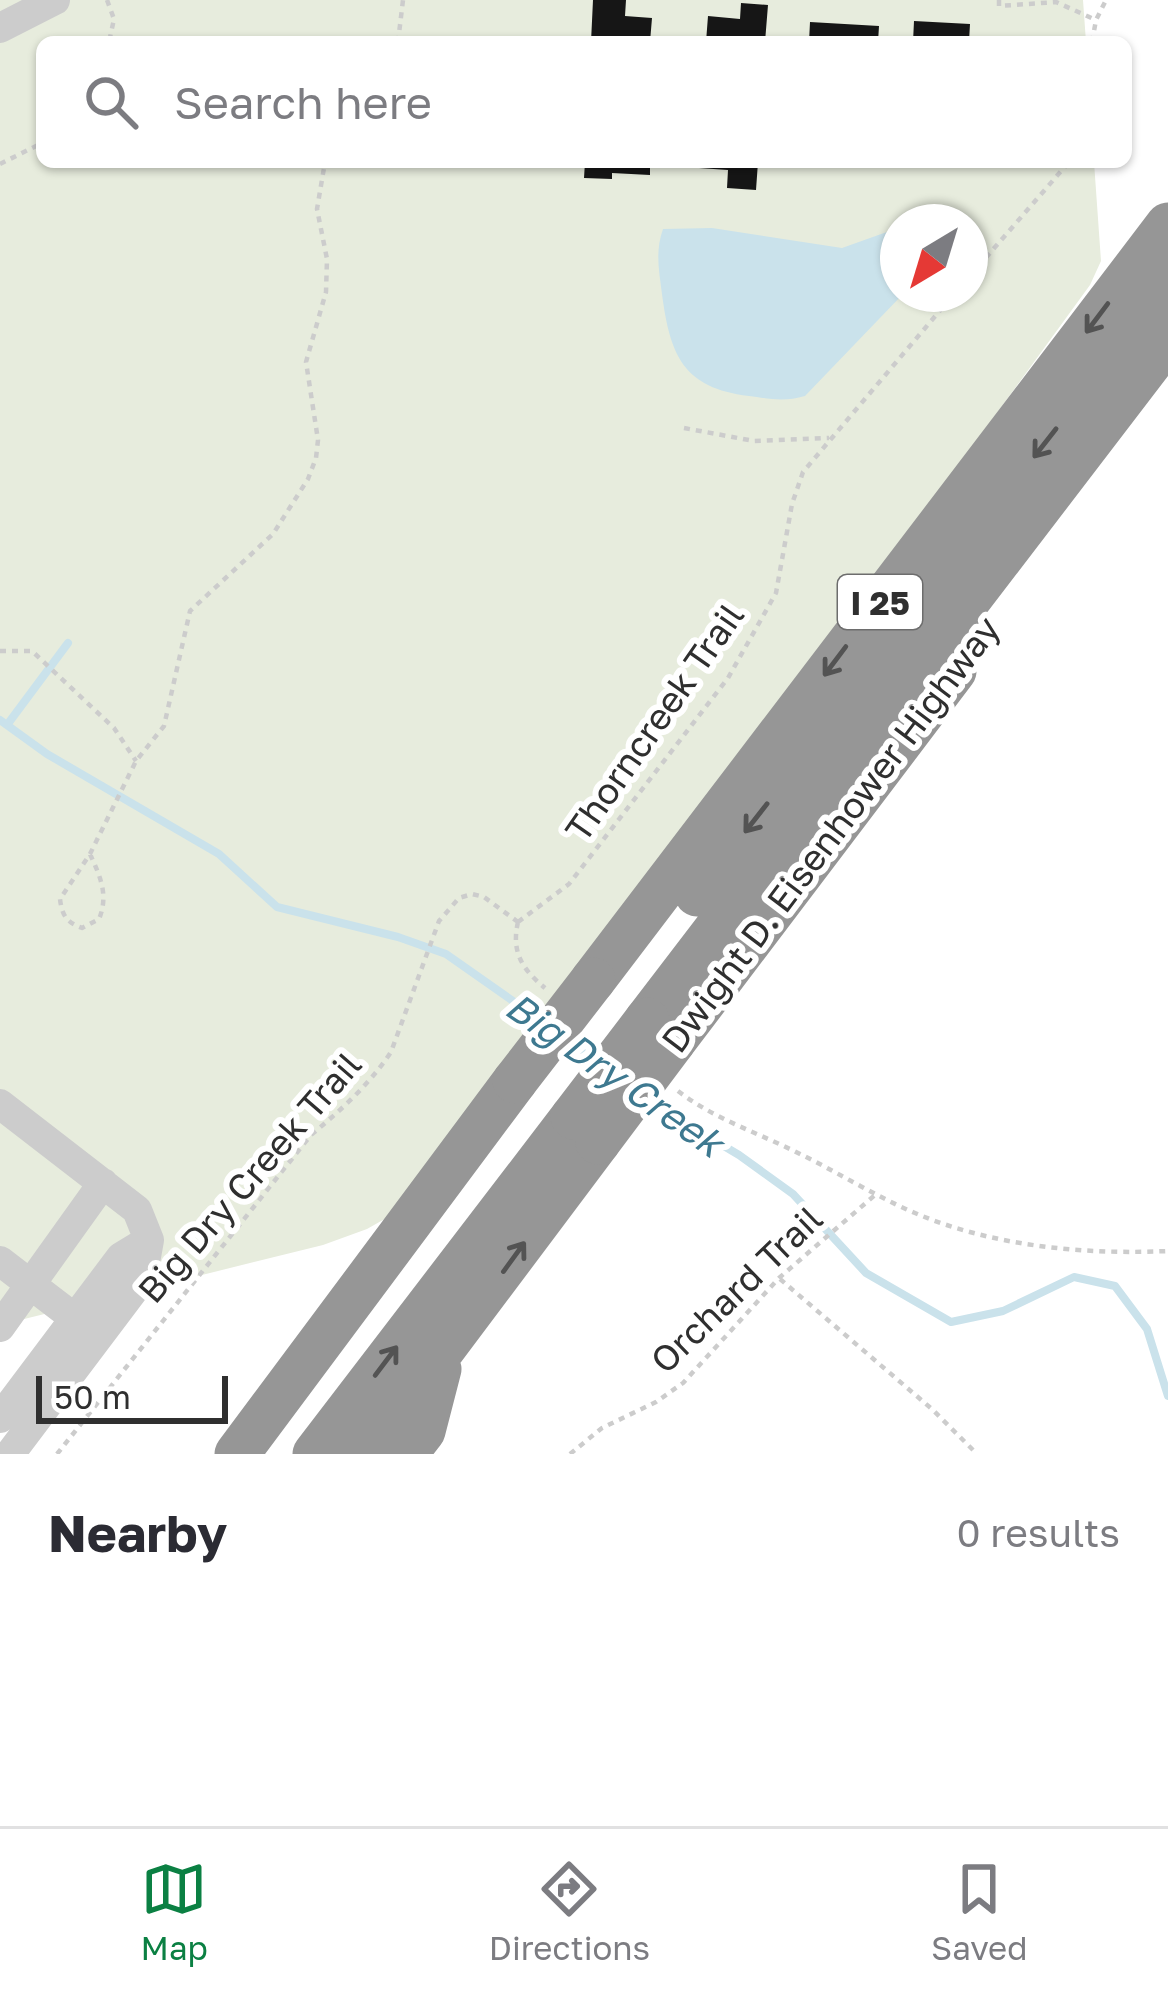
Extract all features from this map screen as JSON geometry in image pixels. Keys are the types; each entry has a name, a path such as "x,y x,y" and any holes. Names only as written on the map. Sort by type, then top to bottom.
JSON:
{"highway":[{"name":"Dwight D. Eisenhower Highway","path":"364,1454 444,1351 557,1109 633,1010 1168,225"},
{"path":"633,1010 1168,284"},
{"path":"633,1010 1168,339"},
{"name":"Dwight D. Eisenhower Highway","path":"237,1454 557,1109 633,1010 1168,387"},
{"path":"266,1454 557,1109"},
{"path":"315,1454 557,1109"},
{"path":"405,1454 423,1431 444,1351"}],"lane":[{"path":"0,28 56,0"},
{"path":"0,1104 137,1210 149,1240 142,1279 0,1418"},
{"path":"0,1327 103,1183"},
{"path":"0,1261 87,1328"},
{"path":"10,1454 87,1328"}],"path":[{"path":"107,0 114,19 111,36"},
{"path":"399,36 403,0"},
{"path":"999,0 999,6 1017,8 1056,2 1096,20"},
{"path":"1093,36 1106,0"},
{"path":"0,164 36,146"},
{"path":"90,854 103,884 104,908 99,919 82,928 70,924 62,914 60,899 90,854 136,761 164,726 190,611 273,534 316,458 318,440 306,362 326,292 327,259 317,209 324,168"},
{"path":"988,255 1064,168"},
{"name":"Thorncreek Trail","path":"439,921 459,898 472,894 484,897 518,922 569,884 728,678 776,593 792,504 803,472 938,312"},
{"path":"684,428 754,441 829,438"},
{"path":"0,651 22,649 39,659 114,728 136,761"},
{"name":"Big Dry Creek Trail","path":"57,1454 310,1136 378,1071 391,1052 439,921"},
{"path":"694,1104 875,1195 959,1229 1082,1250 1168,1251"},
{"name":"Orchard Trail","path":"570,1454 602,1428 656,1402 682,1383 779,1278 875,1195"},
{"path":"779,1278 933,1410 977,1454"}],"shaded area":[{"path":"0,0 1083,0 1086,36 36,36 36,168 1094,168 1101,261 1090,285 477,1127 397,1212 323,1245 0,1325"}],"water":[{"path":"712,228 842,248 880,234 880,312 886,312 805,396 777,399 727,392 695,376 676,351 665,316 659,269 663,229"}],"building":[{"path":"593,0 626,0 625,16 652,18 650,36 591,36"},
{"path":"741,3 768,5 765,36 706,36 708,16 740,19"},
{"path":"914,21 970,24 969,36 913,36"},
{"path":"810,22 879,26 878,36 809,36"},
{"path":"585,168 650,168 650,175 612,173 612,179 584,178"},
{"path":"699,168 758,168 756,190 727,188 728,170"}],"waterway":[{"path":"7,725 68,643"},
{"name":"Big Dry Creek","path":"0,720 47,754 219,854 277,907 446,954 540,1020"},
{"name":"Big Dry Creek","path":"566,1040 597,1063"},
{"name":"Big Dry Creek","path":"648,1101 739,1155 793,1194 866,1273 951,1322 1003,1311 1074,1277 1115,1286 1147,1329 1168,1396"}]}
